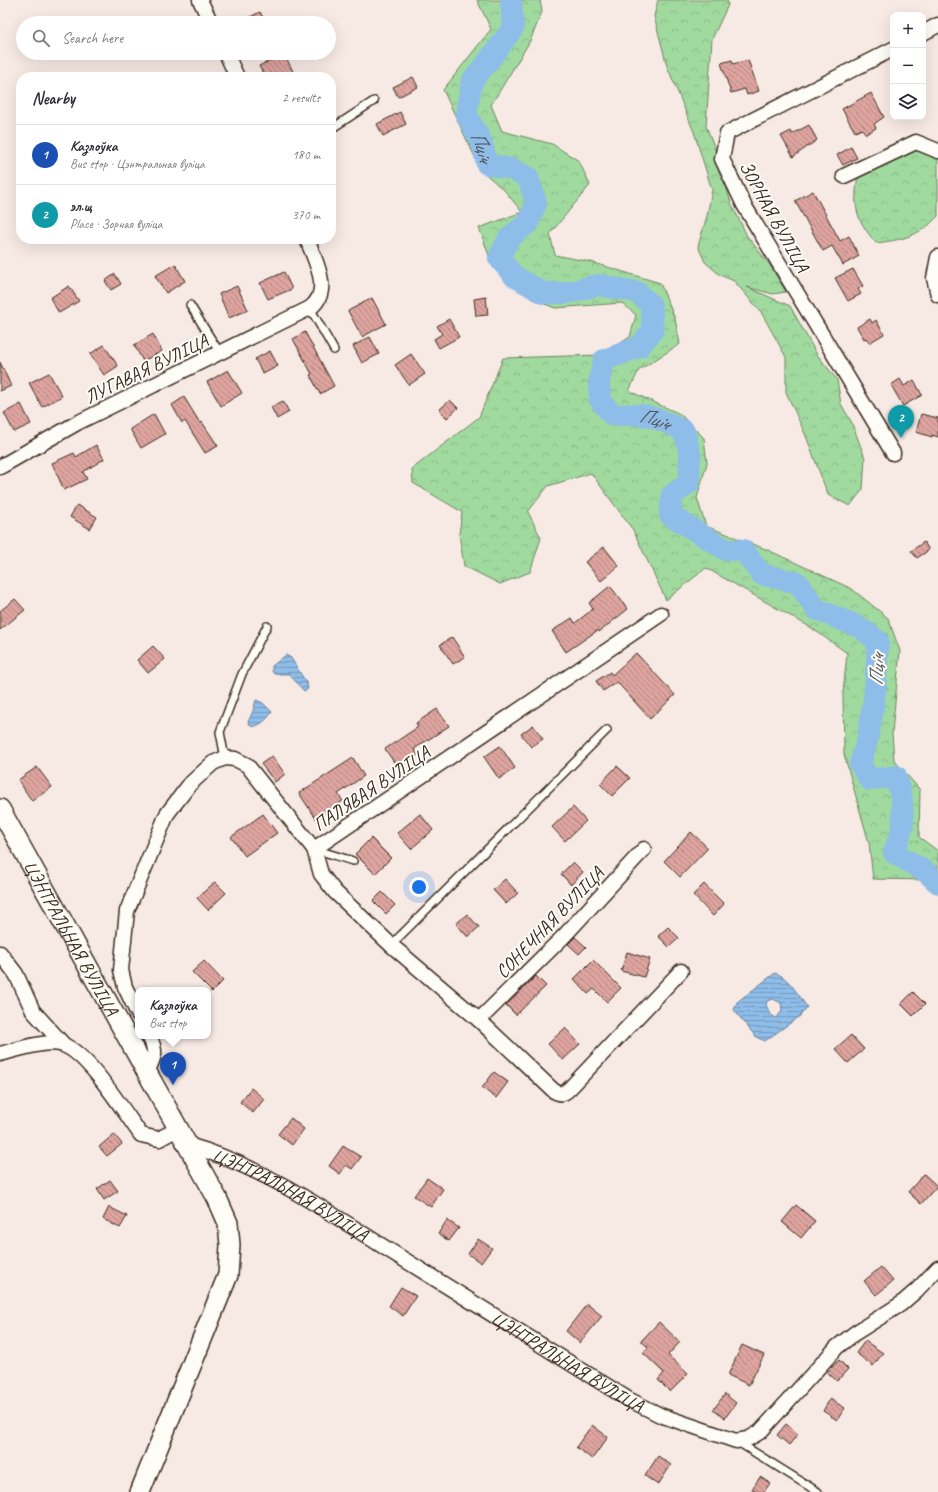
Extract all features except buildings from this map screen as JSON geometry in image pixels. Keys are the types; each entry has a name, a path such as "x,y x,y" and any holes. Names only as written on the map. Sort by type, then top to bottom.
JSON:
{"main road":[{"name":"ЦЭНТРАЛЬНАЯ ВУЛІЦА","path":"0,809 146,1074 188,1145"},
{"path":"140,1492 228,1275 230,1245 228,1223 188,1145"}],"street":[{"path":"200,0 208,16"},
{"path":"926,31 938,25"},
{"name":"ЗОРНАЯ ВУЛІЦА","path":"890,51 727,133 722,159 744,205 893,453"},
{"path":"229,60 235,72"},
{"path":"844,176 916,142 938,151"},
{"path":"309,244 322,285 322,294 318,303 310,308"},
{"path":"938,257 934,278 938,294"},
{"name":"ЛУГАВАЯ ВУЛІЦА","path":"0,467 78,423 310,308"},
{"name":"ПАЛЯВАЯ ВУЛІЦА","path":"225,758 236,759 247,765 314,849 661,614"},
{"path":"135,1008 124,987 122,970 127,912 167,814 190,784 214,763 225,758"},
{"path":"314,849 321,874 334,892 391,945 479,1020 554,1091 560,1094 565,1093 681,971"},
{"name":"СОНЕЧНАЯ ВУЛІЦА","path":"479,1020 564,936 644,849"},
{"path":"0,953 16,974 33,1011 63,1044 79,1054 105,1085 141,1135 159,1139 179,1128"},
{"path":"146,1074 154,1058 155,1047 151,1039"},
{"path":"0,1054 38,1044 63,1044"},
{"name":"ЦЭНТРАЛЬНАЯ ВУЛІЦА","path":"188,1145 216,1153 238,1162 310,1201 628,1399 660,1415 736,1441"},
{"path":"736,1441 748,1439 760,1432 837,1348 855,1333 901,1304 938,1268"}],"lane":[{"path":"336,126 374,101"},
{"path":"190,305 220,353"},
{"path":"310,308 334,350"},
{"path":"225,758 220,732 242,674 267,626"},
{"path":"391,945 607,730"},
{"path":"314,849 353,860"},
{"path":"736,1441 818,1492"}],"green space":[{"path":"477,0 540,0 542,12 530,41 491,105 502,131 552,144 579,161 590,185 550,234 555,255 591,262 660,283 675,319 680,344 639,370 629,391 680,414 704,438 707,463 697,498 706,526 768,550 852,589 888,618 900,651 892,733 894,760 920,790 919,837 938,851 938,887 927,880 873,879 869,843 844,754 843,693 847,653 810,627 706,568 666,600 633,530 591,473 548,486 528,512 541,538 530,572 500,584 464,566 459,534 462,512 413,483 412,469 479,417 503,358 601,355 630,337 636,315 622,303 555,308 532,299 494,269 479,228 522,212 505,191 481,170 443,90 491,29"},
{"path":"658,0 727,0 728,5 712,39 706,126 714,146 731,203 747,236 769,264 786,292 773,294 747,287 790,306 816,353 837,380 841,404 852,423 865,458 863,489 850,506 828,495 806,436 786,392 786,357 761,312 734,281 720,275 705,262 698,246 707,216 712,190 694,132 667,66 654,16"},
{"path":"916,142 938,153 938,216 917,233 894,240 876,243 864,226 857,212 856,186 858,175"}],"water":[{"path":"286,655 291,658 307,684 308,689 304,691 289,674 274,674 272,671 272,666"},
{"path":"256,700 263,703 272,712 264,722 252,727 248,722"},
{"path":"775,973 785,978 789,982 807,1007 800,1016 765,1041 756,1037 734,1010 737,1002","holes":["773,999 781,1003 782,1011 776,1018 771,1015 766,1005 767,1001"]}],"waterway":[{"name":"Пціч","path":"511,0 513,28 472,81 466,114 482,143 487,164 511,169 528,177 536,203 528,223 509,238 499,258 514,276 543,293 566,293 598,285 637,292 651,305 653,330 639,347 604,360 599,382 600,400 612,415 642,415 665,422 684,431 690,454 689,483 672,495 670,515 726,550 743,550 761,574 798,583 816,609 859,627 878,641 875,692 868,737 860,764 870,780 896,776 902,800 903,826 894,853 926,872 938,883"}],"place":[{"name":"эл.щ","path":"901,438"},
{"name":"Казлоўка","path":"173,1085"}]}
